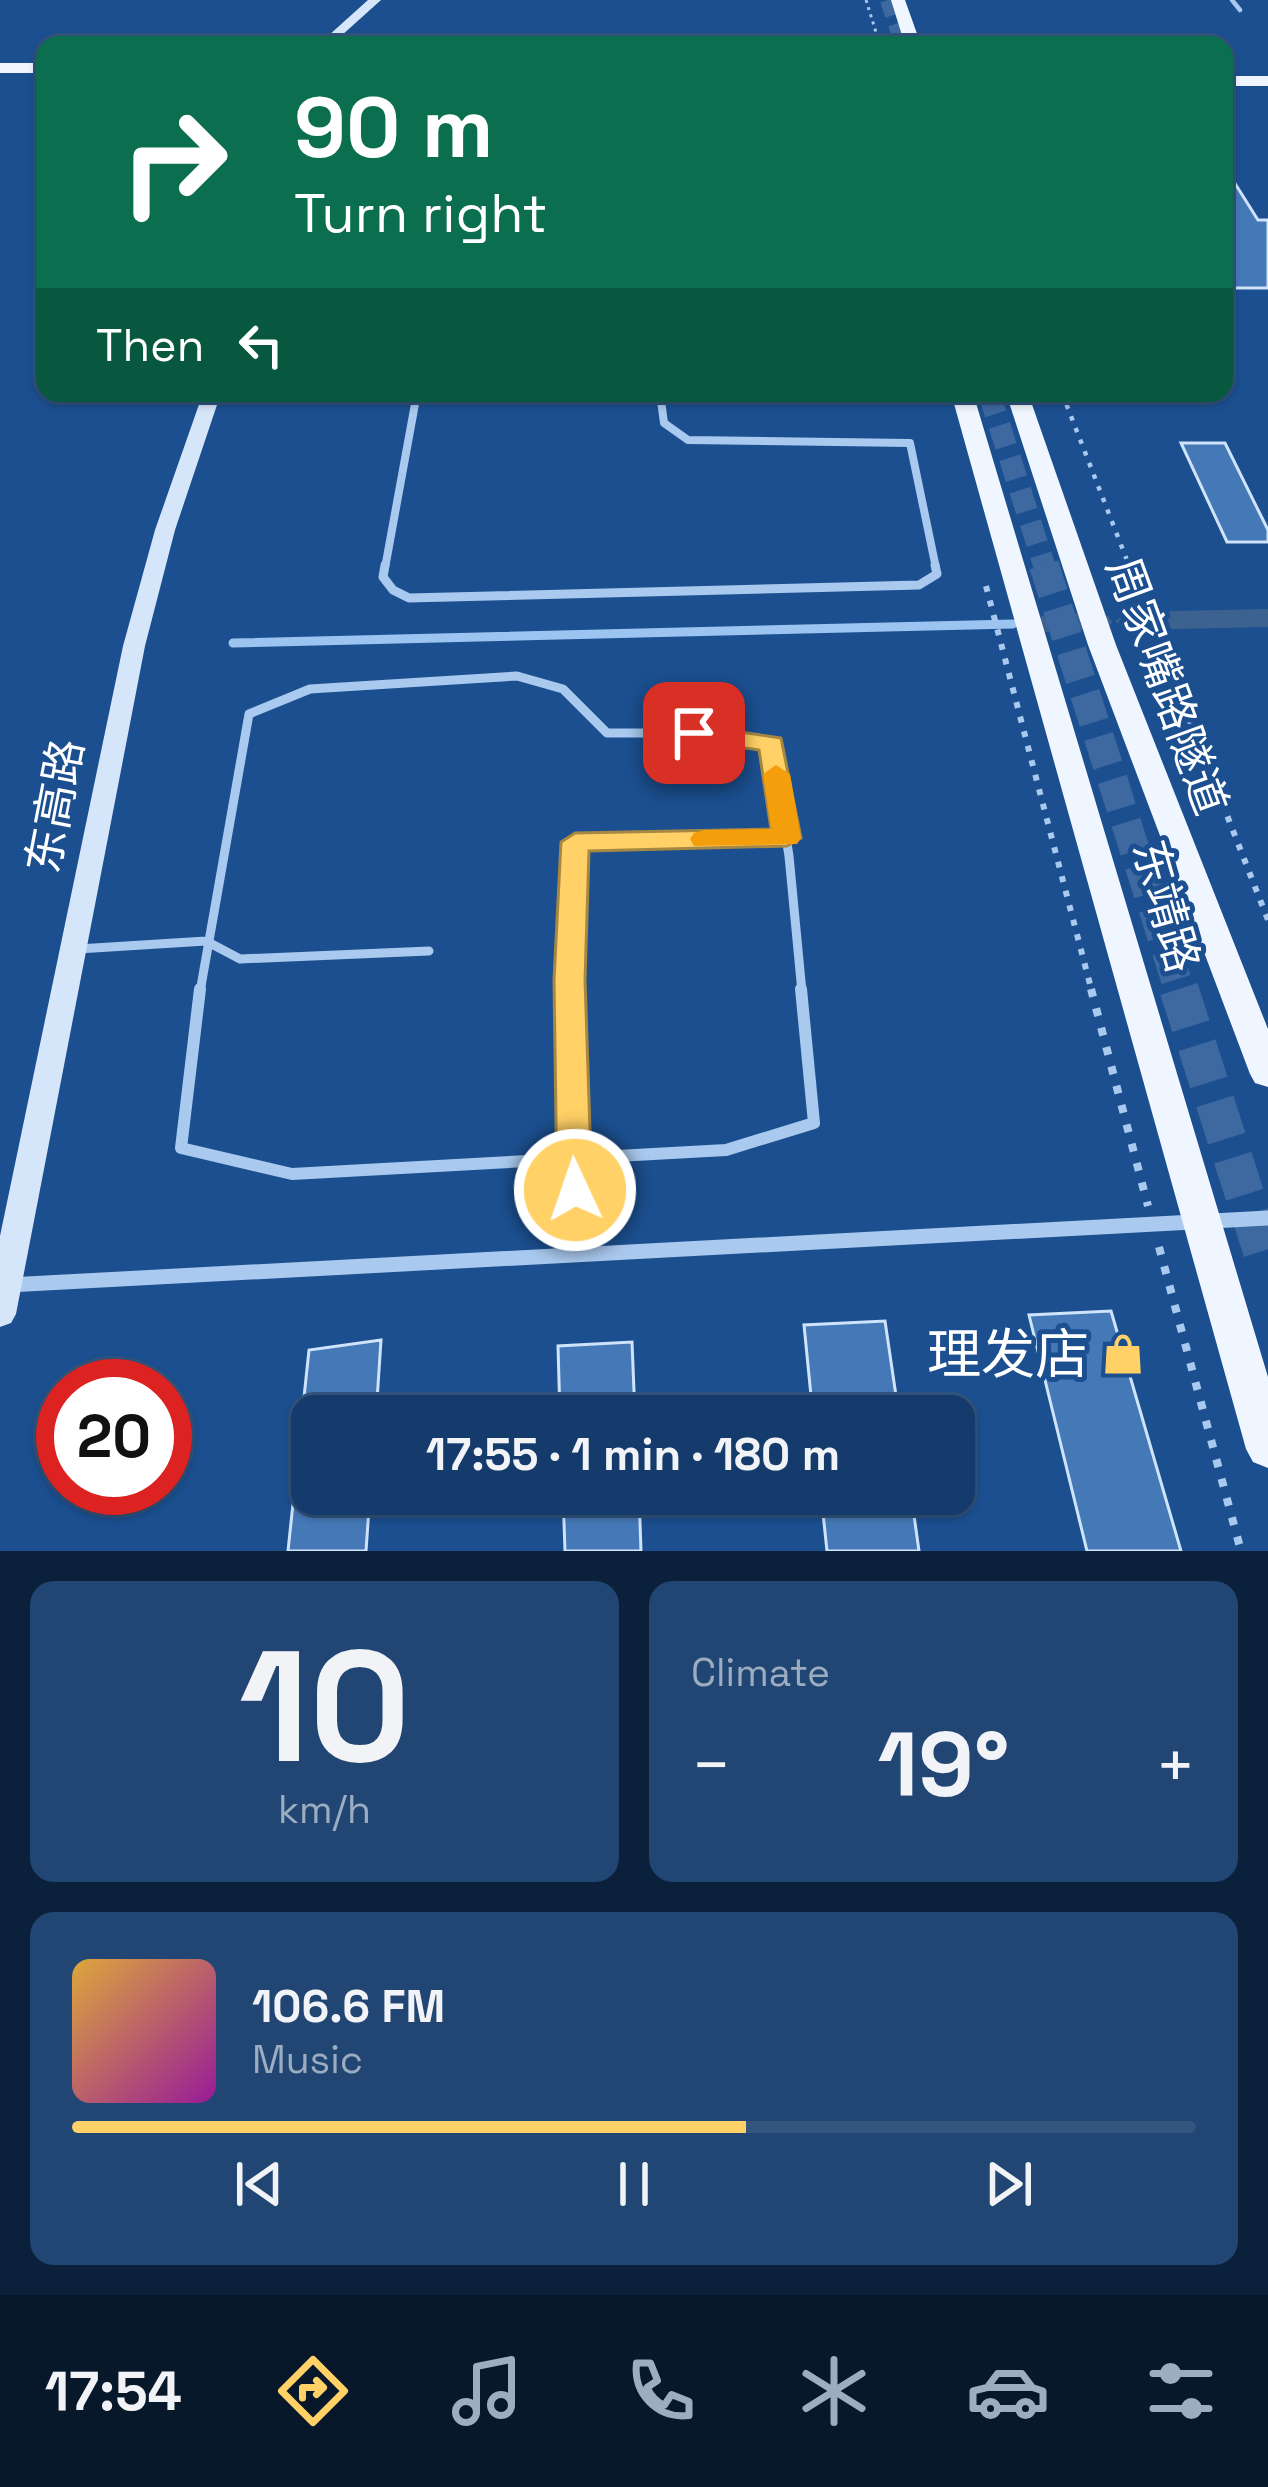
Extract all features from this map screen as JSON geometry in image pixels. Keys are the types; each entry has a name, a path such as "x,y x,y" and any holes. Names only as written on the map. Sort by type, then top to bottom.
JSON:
{"main road":[{"path":"881,0 893,36"},
{"path":"898,0 910,36"},
{"path":"0,68 36,68"},
{"path":"1233,68 1268,68"},
{"path":"1233,81 1268,81"},
{"path":"0,82 36,82"},
{"name":"东靖路","path":"965,402 1268,1449"},
{"name":"周家嘴路隧道","path":"1020,402 1102,645 1268,1074"},
{"name":"东靖路","path":"1037,402 1268,1064"}],"street":[{"path":"334,36 374,0"},
{"name":"东高路","path":"3,1300 134,646 165,530 209,402"},
{"path":"3,1300 581,1254 1268,1218"}],"lane":[{"path":"1232,0 1240,10"},
{"path":"415,402 383,577 393,590 409,598 919,585 937,574 910,443 688,440 667,432 660,421 660,402"},
{"path":"517,676 563,689 607,733 694,733 772,743 787,838 814,1123 726,1150 292,1174 181,1148 206,941 249,714 310,689 517,676"},
{"path":"581,1254 572,1159 570,980 575,842 787,838"},
{"path":"73,949 206,941 240,958 429,951"}],"path":[{"path":"866,0 877,36"},
{"path":"1066,402 1268,920"},
{"path":"987,592 1241,1551"}],"building":[{"path":"1233,180 1258,220 1268,220 1268,288 1233,288"},
{"path":"1181,443 1225,443 1268,530 1268,542 1227,542"},
{"path":"1111,1311 1181,1551 1087,1551 1029,1315"},
{"path":"885,1321 896,1395 811,1395 804,1325"},
{"path":"381,1340 377,1395 304,1395 309,1350"},
{"path":"632,1342 634,1395 559,1395 558,1346"},
{"path":"292,1515 369,1515 366,1551 288,1551"},
{"path":"564,1515 640,1515 641,1551 565,1551"},
{"path":"823,1515 914,1515 919,1551 827,1551"}],"waterway":[{"path":"1130,621 1268,618"},
{"path":"1046,623 1097,622"},
{"path":"233,643 1013,624"}],"tunnel":[{"path":"888,0 900,36"},
{"path":"992,402 1045,568"},
{"path":"1044,565 1180,992"},
{"path":"1179,989 1268,1268"}],"slow traffic":[{"path":"704,839 787,838 776,774"}],"place":[{"name":"理发店","path":"1123,1354"}],"route":[{"path":"575,1190 570,980 575,842 787,838 772,743 694,733"}]}
